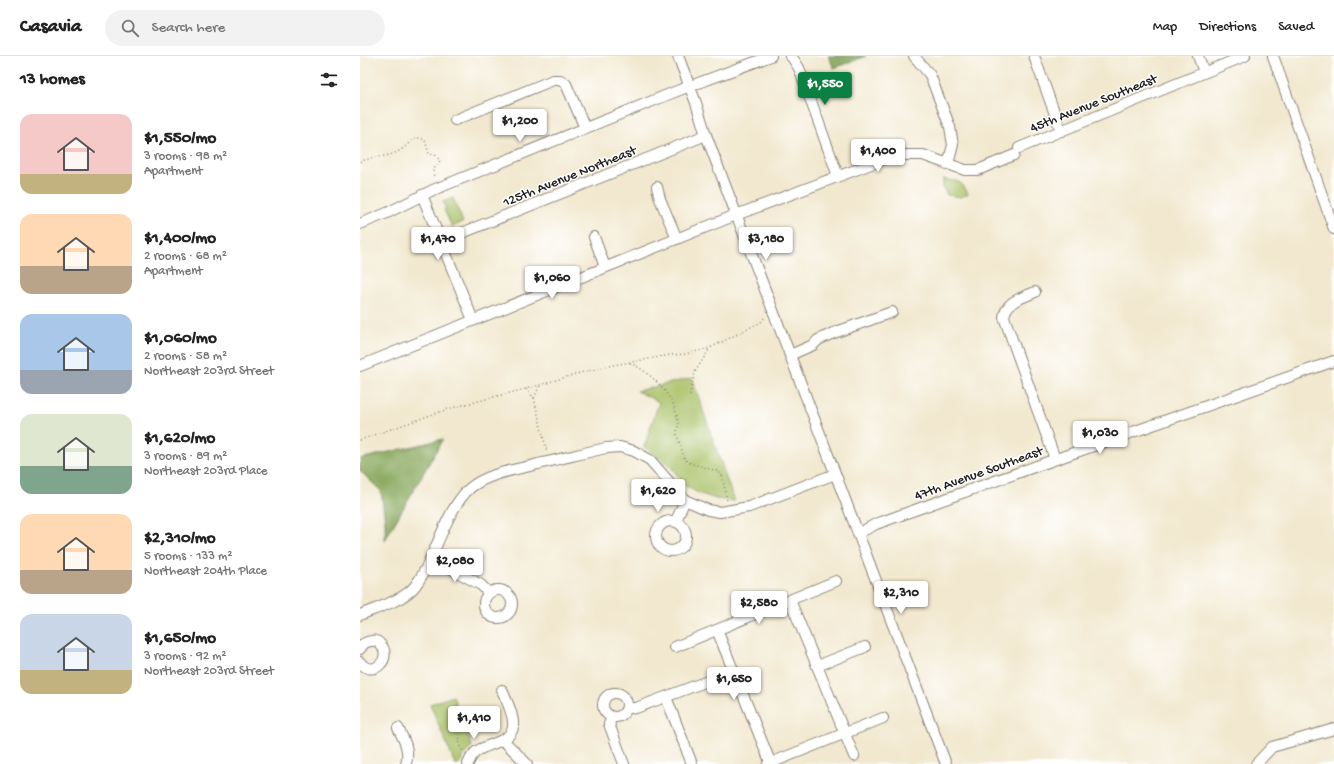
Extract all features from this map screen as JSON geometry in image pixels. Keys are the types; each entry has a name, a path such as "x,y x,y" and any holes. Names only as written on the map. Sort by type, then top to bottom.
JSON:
{"street":[{"path":"678,56 736,215 859,533 946,764"},
{"path":"360,224 387,213 422,195 585,128 690,86 771,56"},
{"path":"790,56 799,68 838,176"},
{"path":"914,56 930,75 950,128 953,145 948,164"},
{"path":"1034,56 1061,131"},
{"path":"1198,56 1204,72"},
{"name":"45th Avenue Southeast","path":"360,366 736,215 895,155 923,155 963,170 978,170 1061,131 1245,56"},
{"path":"1273,56 1334,229"},
{"path":"455,120 553,80 560,80 566,84 585,128"},
{"name":"125th Avenue Northeast","path":"442,240 706,135"},
{"path":"657,187 660,199 676,239"},
{"path":"422,195 442,240 473,320"},
{"path":"594,237 605,268"},
{"path":"1035,292 1008,305 1004,318 1055,459"},
{"path":"790,355 813,346 818,340 831,334 892,312"},
{"name":"47th Avenue Southeast","path":"859,533 876,524 1055,459 1334,361"},
{"path":"360,615 395,601 411,591 432,558 444,529 457,504 470,488 485,479 504,473 606,448 620,447 634,451 650,460 685,500 708,510 720,512 748,507 835,474"},
{"path":"676,521 685,500"},
{"path":"432,558 481,584 489,593"},
{"path":"675,647 836,581"},
{"path":"790,600 854,756"},
{"path":"717,630 770,764 883,718"},
{"path":"360,662 366,667 372,669 378,667 383,660 385,653 382,645 376,641 370,641 361,645"},
{"path":"817,666 865,647"},
{"path":"626,708 636,708 734,671"},
{"path":"469,761 476,752 503,740 510,733 513,721 502,690"},
{"path":"609,695 620,695 626,700 626,708 623,714 612,717 608,715 604,709 604,701 609,695"},
{"path":"666,697 692,764"},
{"path":"612,717 609,724 624,764"},
{"path":"398,728 408,754 406,764"},
{"path":"1256,764 1272,747 1334,729"},
{"path":"503,740 527,764"}],"path":[{"path":"360,162 369,158 396,153 404,148 413,139 420,138 425,140 429,154 435,155 440,160 439,164 433,170 434,178"},
{"path":"360,440 448,409 526,389 576,374 628,362 686,354 710,348 761,322 768,314"},
{"path":"690,395 694,372 710,348"},
{"path":"628,362 638,366 656,382 672,401 679,424 677,428 677,435 686,460 690,463 717,471 722,475 729,511"},
{"path":"534,398 540,385"},
{"path":"526,389 534,398 549,462"},
{"path":"459,734 460,748 469,761"}],"green space":[{"path":"828,56 866,56 834,68"},
{"path":"943,179 961,183 968,194 961,197 947,195 943,187"},
{"path":"453,198 463,222 452,227 444,210 446,209 443,202"},
{"path":"692,378 734,501 716,499 698,493 686,486 670,466 644,447 659,402 637,391"},
{"path":"443,439 385,540 385,522 381,491 360,471 360,459"},
{"path":"453,696 472,746 464,755 461,764 455,764 430,704"}]}
